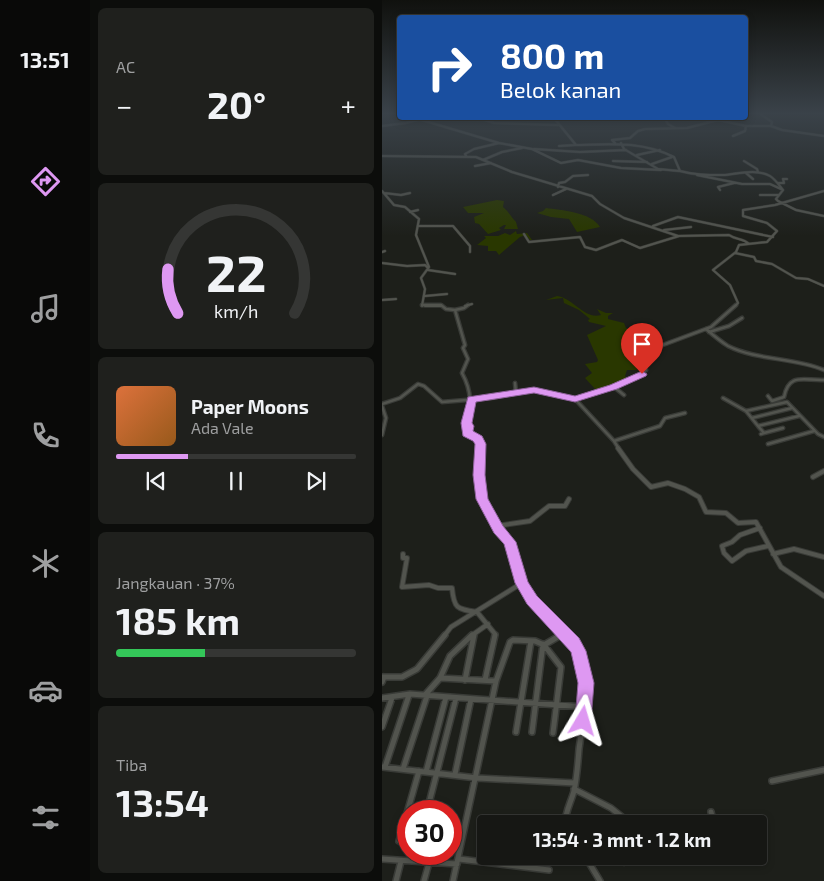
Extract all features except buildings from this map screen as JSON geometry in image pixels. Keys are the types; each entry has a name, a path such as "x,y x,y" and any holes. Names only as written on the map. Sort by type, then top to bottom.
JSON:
{"street":[{"path":"483,160 497,154"},
{"path":"542,154 561,162 578,160 621,168 672,169 735,183 769,184 782,189"},
{"path":"636,155 640,154"},
{"path":"667,154 676,159 680,171"},
{"path":"636,155 661,170"},
{"path":"382,156 466,156 483,160 512,172 592,196 600,204 624,218 680,236"},
{"path":"434,161 439,157"},
{"path":"614,161 649,163 672,157"},
{"path":"634,159 642,158"},
{"path":"744,162 757,169 758,172"},
{"path":"475,166 492,163"},
{"path":"746,172 753,179"},
{"path":"689,173 727,174 758,172 770,176 782,189"},
{"path":"558,187 559,184 566,182 572,176 588,175"},
{"path":"778,184 784,183 783,179 787,179"},
{"path":"720,190 718,187 735,183"},
{"path":"554,195 564,192 566,189"},
{"path":"782,189 783,192 776,199 782,204 803,212 824,216"},
{"path":"383,192 401,195 410,193"},
{"path":"383,192 394,205 405,207 420,219 416,237 422,243 422,253 428,269"},
{"path":"382,435 386,418 382,404 400,398 413,386 421,385 436,395 440,402 491,398 536,390 575,399 614,387 645,372 644,352 667,345 714,325 739,302 730,284 713,271 735,252 739,245 765,242 773,237 777,231 761,221 742,214 745,209 782,204 824,192"},
{"path":"760,195 779,195"},
{"path":"410,212 418,210"},
{"path":"653,226 678,217 773,237"},
{"path":"419,226 451,225 464,238 470,247 470,252"},
{"path":"664,230 691,227"},
{"path":"524,234 530,242 580,237 585,247 594,250 622,240 640,248 680,236 728,234 735,240 746,240 749,244"},
{"path":"735,252 754,257 756,261 772,264 796,278 808,279 824,286"},
{"path":"382,263 407,266 424,265 428,269 455,274"},
{"path":"428,269 421,278 425,286 422,306 441,305 446,309 454,310 472,304"},
{"path":"425,296 447,294"},
{"path":"382,300 396,299"},
{"path":"454,310 465,345 463,348 468,358 462,373 468,384 471,399 466,432 480,440 479,475 482,499 497,526 510,542 522,583 532,600 576,646 582,663 586,683 585,706 574,786 566,815"},
{"path":"709,332 728,326 742,318"},
{"path":"706,329 726,345 791,359 824,370"},
{"path":"768,396 772,401 784,398 788,384 791,381 804,379 810,381 824,380"},
{"path":"515,382 516,393"},
{"path":"614,387 624,395"},
{"path":"722,398 746,411 762,433 783,428"},
{"path":"575,399 614,441 633,470 651,488 668,483 683,488 699,497 706,512 726,513 738,522 754,521 760,528 780,566 824,596"},
{"path":"746,411 787,402 814,431 824,437"},
{"path":"752,418 792,408"},
{"path":"614,441 657,427 662,425 666,418 685,413"},
{"path":"758,426 799,416"},
{"path":"768,444 814,431"},
{"path":"813,477 824,471"},
{"path":"497,526 530,521 547,507 565,506 569,499"},
{"path":"760,528 740,535 732,542 722,546 724,552 732,561 746,551 768,546"},
{"path":"773,554 794,549 813,555 824,556"},
{"path":"402,554 403,558 407,558 402,587 429,585 438,588 452,588 453,602 459,609 477,612 495,634 485,680"},
{"path":"383,679 402,676 417,670 452,627 522,583"},
{"path":"403,769 426,695 440,678 450,656 474,633 488,624"},
{"path":"465,680 474,633"},
{"path":"543,644 564,633"},
{"path":"462,844 494,699 496,681 511,640 543,644 561,667 553,733"},
{"path":"516,732 531,641"},
{"path":"532,732 543,644"},
{"path":"440,678 496,681"},
{"path":"382,698 410,694 494,699 557,706 585,706"},
{"path":"410,694 383,767 438,772 449,776 455,774 477,778 574,786 620,815"},
{"path":"426,772 446,697"},
{"path":"382,726 392,698"},
{"path":"430,800 456,698"},
{"path":"455,774 472,699"},
{"path":"772,781 824,770"},
{"path":"411,800 419,771"},
{"path":"382,859 397,861"},
{"path":"462,862 549,870"},
{"path":"396,881 400,865"},
{"path":"424,881 428,865"},
{"path":"453,881 457,865"},
{"path":"590,865 600,881"}],"green space":[{"path":"497,200 504,201 503,207 516,222 518,229 504,229 506,225 504,225 499,228 501,230 488,234 479,224 475,223 474,217 484,213 468,213 463,207"},
{"path":"546,208 583,215 596,222 600,227 577,232 569,219 537,213"},
{"path":"516,231 517,234 527,233 532,240 526,235 520,237 499,255 496,251 488,251 488,246 477,245 486,238 484,236 498,236 505,233 510,235"},
{"path":"557,296 563,298 546,300"},
{"path":"563,298 584,312 595,316 601,315 597,309 606,313 613,313 608,316 608,319 624,323 626,328 631,330 635,339 644,349 632,345 628,348 628,354 636,357 629,361 637,370 627,370 625,376 628,380 596,390 585,378 592,373 585,364 597,362 598,360 587,335 606,326 589,322 588,320 590,319 579,310 564,303"}],"route":[{"path":"583,721 586,683 576,646 532,600 522,583 510,542 498,529 482,499 479,475 481,444 478,438 466,433 471,399 491,398 534,390 575,399 614,387 642,374"}]}
